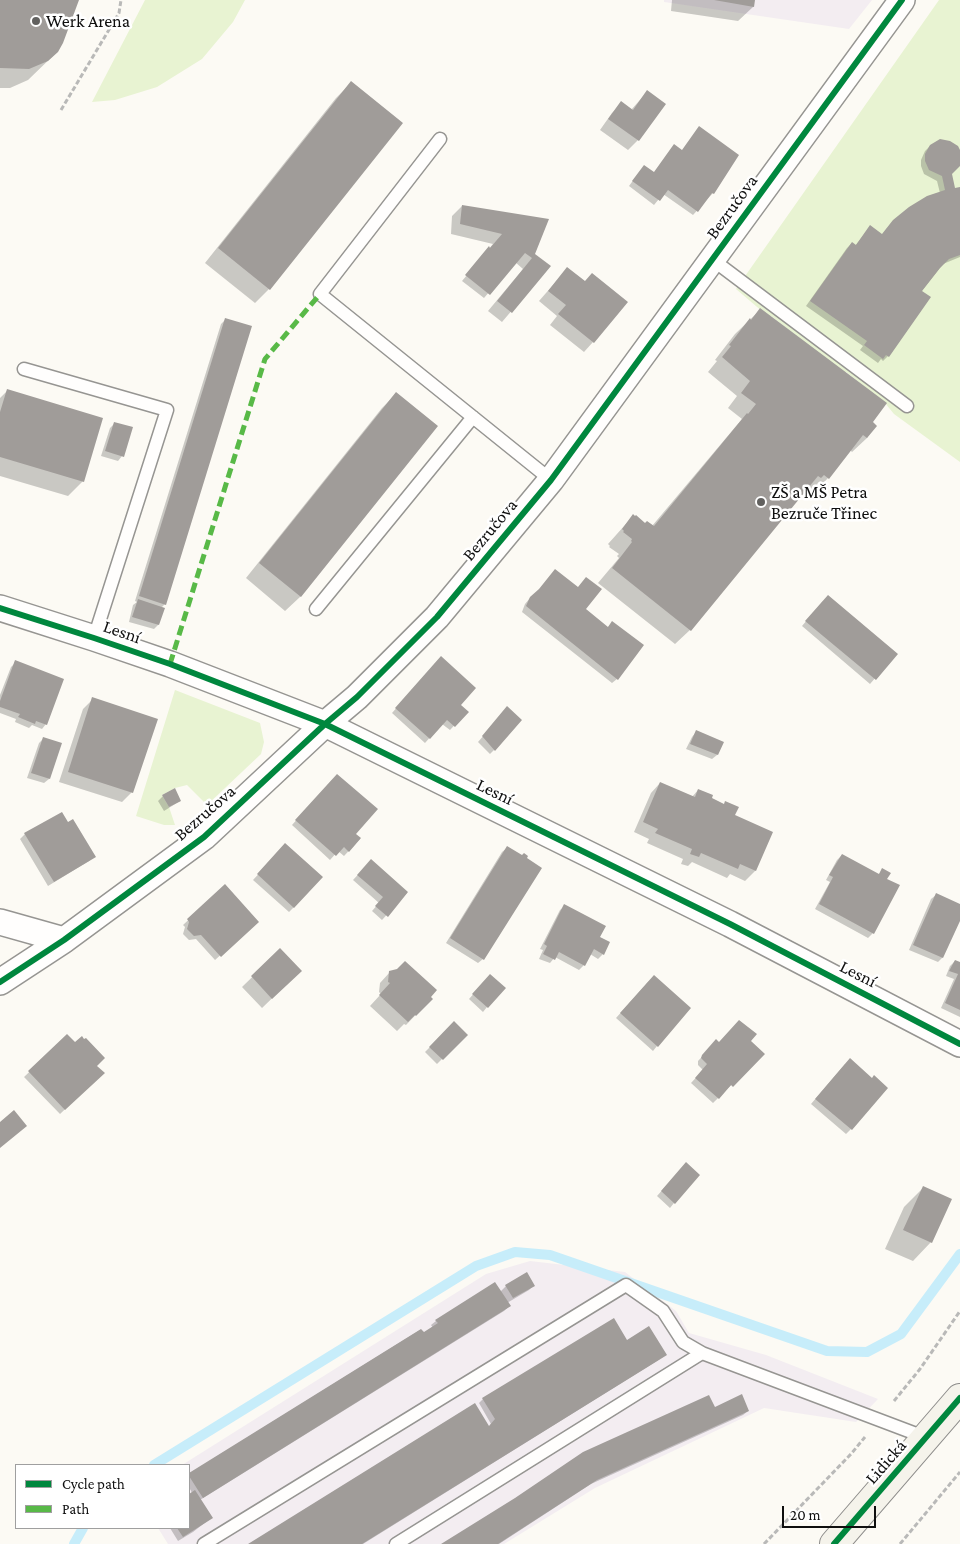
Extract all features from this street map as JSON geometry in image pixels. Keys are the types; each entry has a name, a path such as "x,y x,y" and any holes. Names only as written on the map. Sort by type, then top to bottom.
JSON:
{"street":[{"name":"Bezručova","path":"0,982 64,940 204,837 325,724 357,697 437,617 551,480 902,0"},
{"name":"Lesní","path":"0,608 170,664 325,724 730,924 960,1044"},
{"path":"0,922 64,940"},
{"name":"Lidická","path":"834,1544 960,1398"}],"lane":[{"path":"440,139 320,294 551,480"},
{"path":"713,260 907,406"},
{"path":"24,369 167,410 94,638"},
{"path":"316,609 473,417"},
{"path":"204,1544 626,1284 663,1310 683,1342 702,1353 927,1438"},
{"path":"396,1544 702,1353"}],"path":[{"path":"61,110 119,13 120,0"},
{"path":"900,1544 960,1472"}],"shaded area":[{"path":"664,0 872,0 849,29 664,2"},
{"path":"530,1261 625,1272 676,1311 689,1333 766,1355 878,1399 856,1422 764,1408 595,1488 504,1544 168,1544 159,1529 190,1529 190,1464 184,1464 486,1274"}],"green space":[{"path":"145,0 245,0 233,22 202,59 157,87 115,100 92,102"},
{"path":"939,0 960,0 960,462 894,414 885,403 846,372 844,374 771,316 770,318 736,289"},
{"path":"175,690 260,723 264,742 261,754 207,805 187,785 175,788 162,795 169,807 175,825 164,825 136,816"}],"building":[{"name":"Werk Arena","path":"0,0 79,0 58,52 48,61 29,69 0,68"},
{"path":"714,0 755,0 754,7"},
{"path":"351,81 403,123 270,290 218,248"},
{"path":"647,90 666,104 639,141 608,119 621,101 633,110"},
{"path":"699,126 739,155 714,194 712,193 698,212 668,190 660,201 632,181 644,165 654,172 674,144 682,150"},
{"path":"940,139 950,141 958,146 960,150 960,166 952,174 955,188 960,187 960,255 949,259 922,291 931,297 889,357 886,355 883,359 864,345 867,341 810,301 852,242 856,245 870,225 882,234 893,220 909,207 927,196 945,190 942,176 929,170 925,161 925,154 930,145"},
{"path":"462,205 549,219 535,254 551,266 512,313 497,301 532,258 525,253 490,295 465,275 489,246 490,248 502,234 460,224"},
{"path":"567,267 585,281 592,273 628,302 594,343 558,314 566,305 548,291"},
{"path":"760,308 887,403 873,422 877,426 867,438 863,435 829,479 824,475 821,478 818,476 691,631 612,568 632,542 632,539 622,529 633,514 645,523 647,521 654,526 756,404 741,393 750,381 722,357 731,346 729,345"},
{"path":"225,318 252,326 166,605 139,596"},
{"path":"7,389 103,418 84,482 0,457 0,412"},
{"path":"396,392 438,426 301,597 259,563"},
{"path":"114,422 133,427 124,457 105,451"},
{"path":"555,569 578,587 586,577 602,589 586,609 608,627 612,621 644,645 618,680 526,606 530,597"},
{"path":"828,595 898,654 876,680 805,621"},
{"path":"138,599 165,608 159,625 132,617"},
{"path":"441,656 476,688 461,705 469,712 455,727 447,720 430,739 395,708"},
{"path":"15,660 64,679 47,725 36,721 35,724 18,717 20,714 0,707 0,701"},
{"path":"92,697 158,719 133,793 68,772"},
{"path":"507,706 522,720 495,751 482,736"},
{"path":"696,730 724,742 718,755 690,744"},
{"path":"43,737 62,743 50,779 31,773"},
{"path":"337,774 378,809 356,834 361,838 349,852 344,847 336,856 295,820"},
{"path":"660,782 695,797 698,789 713,795 712,798 724,804 725,801 739,807 735,815 773,832 756,871 740,864 738,869 701,853 699,857 690,854 692,849 655,833 658,829 643,822"},
{"path":"175,788 181,801 169,807 162,795"},
{"path":"62,812 68,822 73,819 96,857 54,882 24,833"},
{"path":"285,843 323,877 294,908 257,874"},
{"path":"507,846 522,855 524,853 528,856 527,858 542,868 484,960 450,938"},
{"path":"842,854 879,874 882,868 891,873 887,879 900,885 874,934 819,904 833,877 829,875"},
{"path":"371,859 408,892 388,917 375,906 383,897 357,875"},
{"path":"225,884 259,922 221,957 201,935 194,936 187,929 189,922 187,919"},
{"path":"936,893 960,904 960,921 943,958 913,945"},
{"path":"564,904 606,926 600,937 610,942 604,955 594,949 585,966 559,952 555,960 543,954 547,946 544,944"},
{"path":"280,948 302,971 272,999 251,976"},
{"path":"955,960 960,962 960,1010 945,1003 958,974 949,971"},
{"path":"405,961 437,990 431,997 433,999 408,1022 379,995 390,983 388,982 389,971 397,969"},
{"path":"490,974 506,988 488,1008 472,994"},
{"path":"654,975 691,1008 658,1047 620,1013"},
{"path":"739,1020 757,1034 751,1041 765,1054 733,1087 731,1085 719,1099 695,1078 707,1064 701,1058 702,1055 716,1039 719,1042"},
{"path":"454,1021 468,1035 443,1060 429,1047"},
{"path":"67,1034 75,1042 82,1036 84,1039 86,1038 105,1058 97,1066 105,1073 65,1110 28,1071"},
{"path":"850,1058 872,1078 874,1075 888,1088 852,1130 815,1099"},
{"path":"14,1110 27,1126 0,1148 0,1122"},
{"path":"686,1162 700,1175 675,1204 661,1191"},
{"path":"923,1186 952,1199 932,1243 903,1230"},
{"path":"527,1272 535,1286 513,1298 505,1285"},
{"path":"495,1282 511,1306 203,1498 190,1478 190,1472 421,1329 424,1332 438,1323 435,1320"},
{"path":"614,1318 627,1340 649,1326 667,1355 362,1544 248,1544 475,1403 489,1426 495,1419 482,1398"},
{"path":"742,1394 749,1411 597,1480 498,1544 441,1544 515,1498 583,1452 709,1395 715,1407"},
{"path":"195,1490 213,1518 183,1537 178,1529 190,1529 190,1493"}],"waterway":[{"path":"156,1464 476,1266 515,1252 550,1255 827,1351 867,1352 901,1334 960,1254"},
{"path":"74,1544 82,1529"}],"marked path":[{"path":"170,664 265,359 320,294"}],"cycle path":[{"path":"0,982 64,940 204,837 325,724 357,697 437,617 551,480 902,0"},
{"path":"0,608 170,664 325,724 730,924 960,1044"},
{"path":"834,1544 960,1398"}],"place":[{"name":"Werk Arena","path":"36,21"},
{"name":"ZŠ a MŠ Petra Bezruče Třinec","path":"761,502"}]}
